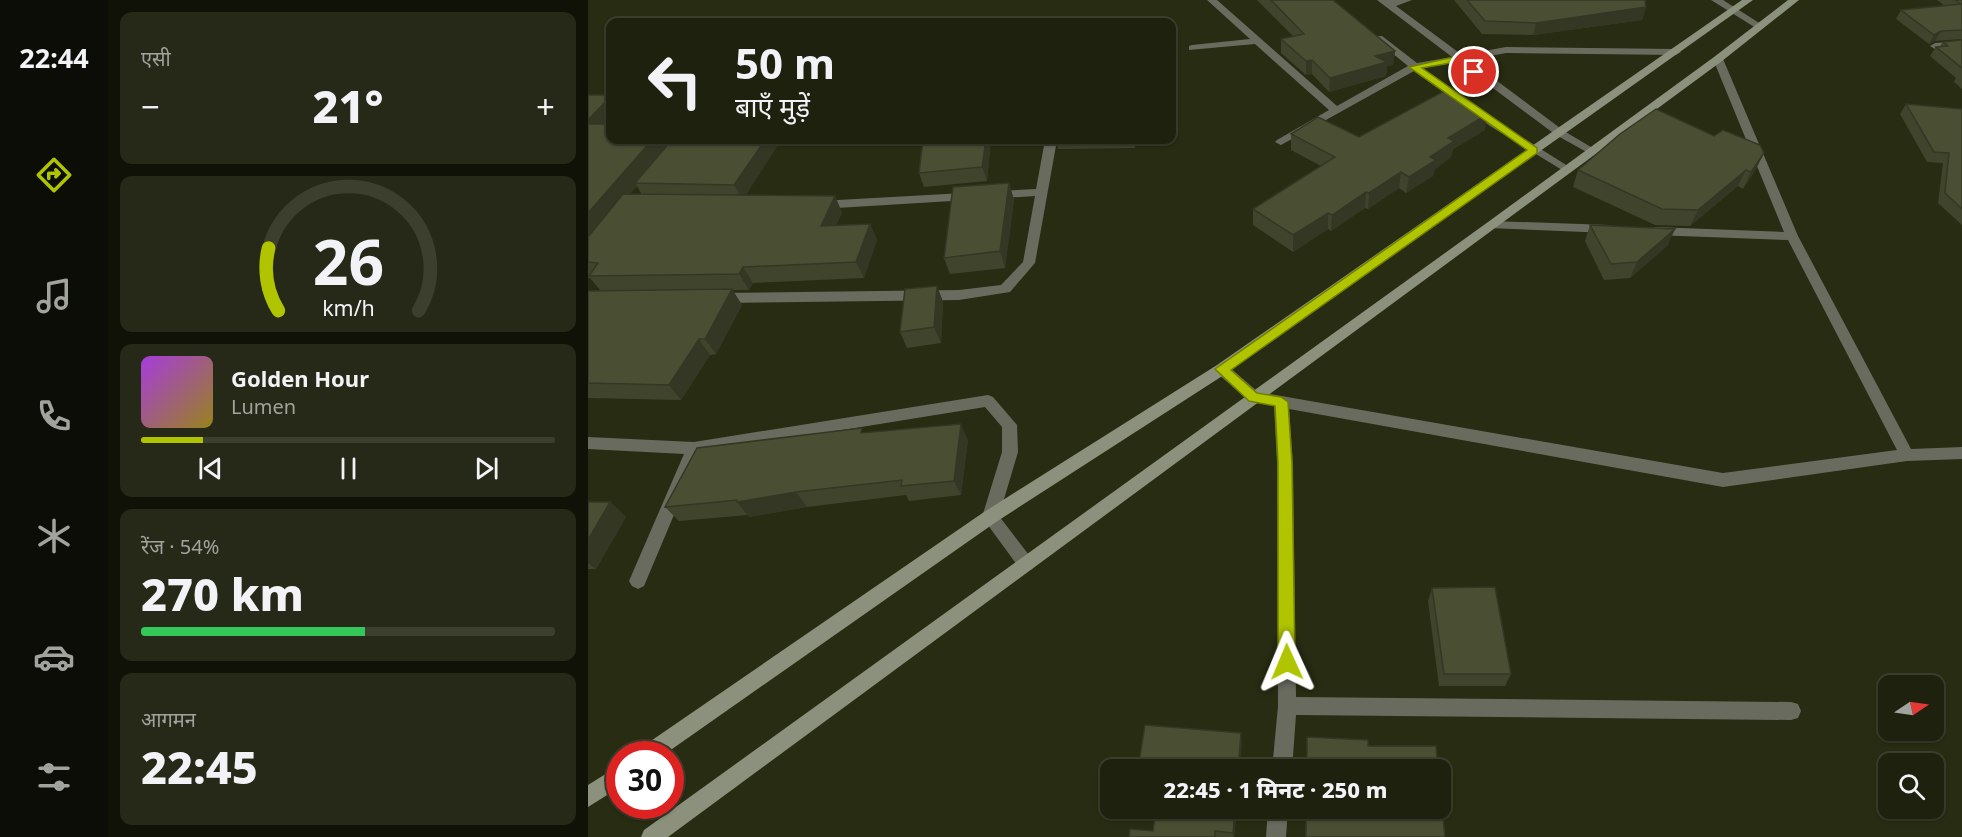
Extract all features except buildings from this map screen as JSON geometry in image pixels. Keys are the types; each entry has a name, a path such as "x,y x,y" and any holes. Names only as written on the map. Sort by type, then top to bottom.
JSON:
{"street":[{"path":"1212,0 1336,111"},
{"path":"1385,2 1407,0"},
{"path":"1716,0 1759,26"},
{"path":"668,741 990,517 1222,369 1748,0"},
{"path":"651,837 1592,152 1794,0"},
{"path":"1385,2 1458,59 1560,133 1592,152"},
{"path":"1369,30 1414,67 1534,150 1567,170"},
{"path":"1192,48 1257,41"},
{"path":"1935,46 1962,44"},
{"path":"1281,142 1414,67 1506,50 1676,52"},
{"path":"1718,59 1792,236 1907,455"},
{"path":"709,298 959,295 1005,289 1029,262 1050,144"},
{"path":"804,206 1042,192"},
{"path":"1492,225 1619,230"},
{"path":"1642,230 1792,236"},
{"path":"1222,369 1254,397 1723,480 1907,455 1962,453"},
{"path":"588,443 694,448 988,401 1009,425 1010,443 1010,452 990,517"},
{"path":"1281,402 1285,463 1287,706 1283,759"},
{"path":"638,581 694,448"},
{"path":"990,517 1026,564"},
{"path":"1287,706 1791,711"},
{"path":"588,797 606,785"},
{"path":"1276,837 1277,819"}],"route":[{"path":"1287,662 1285,463 1281,402 1254,397 1222,369 1534,150 1414,67 1458,59 1474,72"}]}
